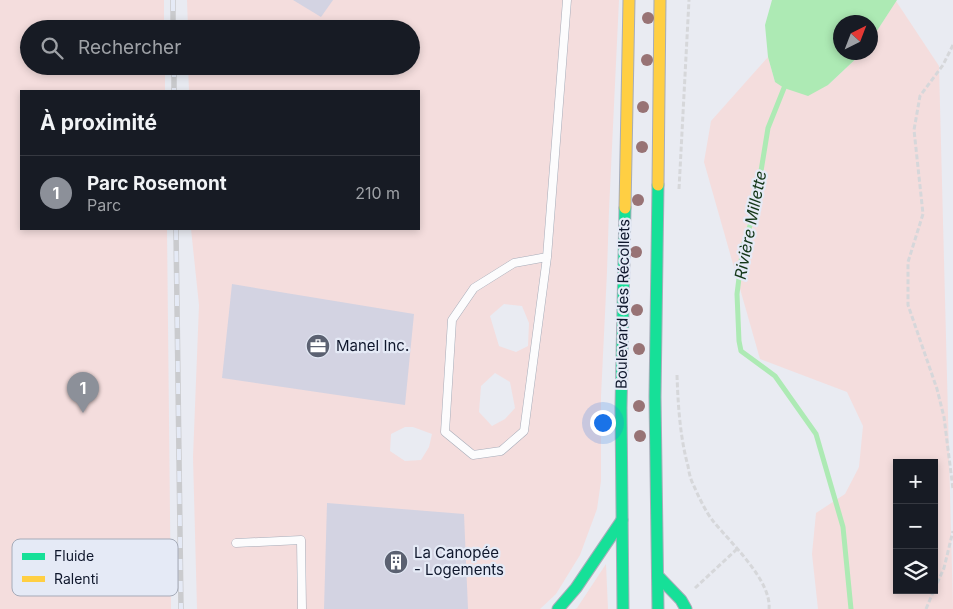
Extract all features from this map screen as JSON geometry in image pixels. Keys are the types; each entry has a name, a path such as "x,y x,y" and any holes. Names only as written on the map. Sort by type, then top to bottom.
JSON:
{"main road":[{"name":"Boulevard des Récollets","path":"624,609 621,408 629,0"},
{"path":"658,609 655,397 660,0"},
{"path":"558,609 576,588 622,520"},
{"path":"658,576 681,600 686,609"}],"lane":[{"path":"547,256 514,263 474,288 452,320 445,432 473,455 501,451 524,431 547,256 566,0"},
{"path":"236,542 301,540 302,609"}],"path":[{"path":"679,193 689,0"},
{"path":"953,45 943,65 920,96 914,130 923,214 908,262 908,304 937,390 944,417 953,489"},
{"path":"676,371 677,397 684,450 692,483 711,519 748,562 764,587 769,597 769,609"},
{"path":"938,581 944,568 953,531"},
{"path":"690,593 737,549"},
{"path":"926,609 932,594"}],"shaded area":[{"path":"0,0 164,0 164,20 20,20 20,75 165,75 165,90 20,90 20,230 167,230 170,539 12,539 12,596 171,596 171,609 0,609"},
{"path":"187,0 619,0 601,396 601,481 597,509 580,555 556,594 540,609 197,609 193,457 199,305 191,230 420,230 420,90 189,90 188,75 420,75 420,20 188,20","holes":["504,304 522,306 529,323 528,346 516,352 499,346 490,316","495,373 510,382 515,408 505,419 492,426 479,412 481,386","405,427 413,427 432,434 429,447 421,460 405,461 390,451 391,434"]},
{"path":"772,0 897,0 878,29 878,15 833,15 833,60 855,60 828,85 808,96 784,88 775,82 768,57 765,25"},
{"path":"896,1 939,66 953,609 818,609 812,554 816,513 845,494 859,467 863,426 847,392 760,359 704,162 711,121 768,57 775,82 828,85 855,60 878,60 878,29"},
{"path":"606,564 608,609 575,609 577,608"}],"building":[{"path":"293,0 333,0 321,17"},
{"name":"Manel Inc.","path":"232,284 414,314 405,405 222,378"},
{"name":"La Canopée - Logements","path":"327,503 464,514 468,609 324,609"}],"waterway":[{"name":"Rivière Millette","path":"786,83 768,128 754,214 743,246 737,294 739,341 741,351 775,376 816,434 843,527 851,609"}],"railway":[{"path":"173,0 173,20"},
{"path":"174,75 174,90"},
{"path":"176,230 181,609"}],"traffic: fast":[{"path":"658,185 655,397 658,609"},
{"path":"623,609 621,408 625,208"},
{"path":"558,609 576,588 622,520"},
{"path":"658,576 681,600 686,609"}],"traffic: slow":[{"path":"625,208 629,0"},
{"path":"658,185 660,0"}],"place":[{"name":"Manel Inc.","path":"318,346"},
{"name":"Parc Rosemont","path":"83,413"},
{"name":"La Canopée - Logements","path":"396,562"}]}
